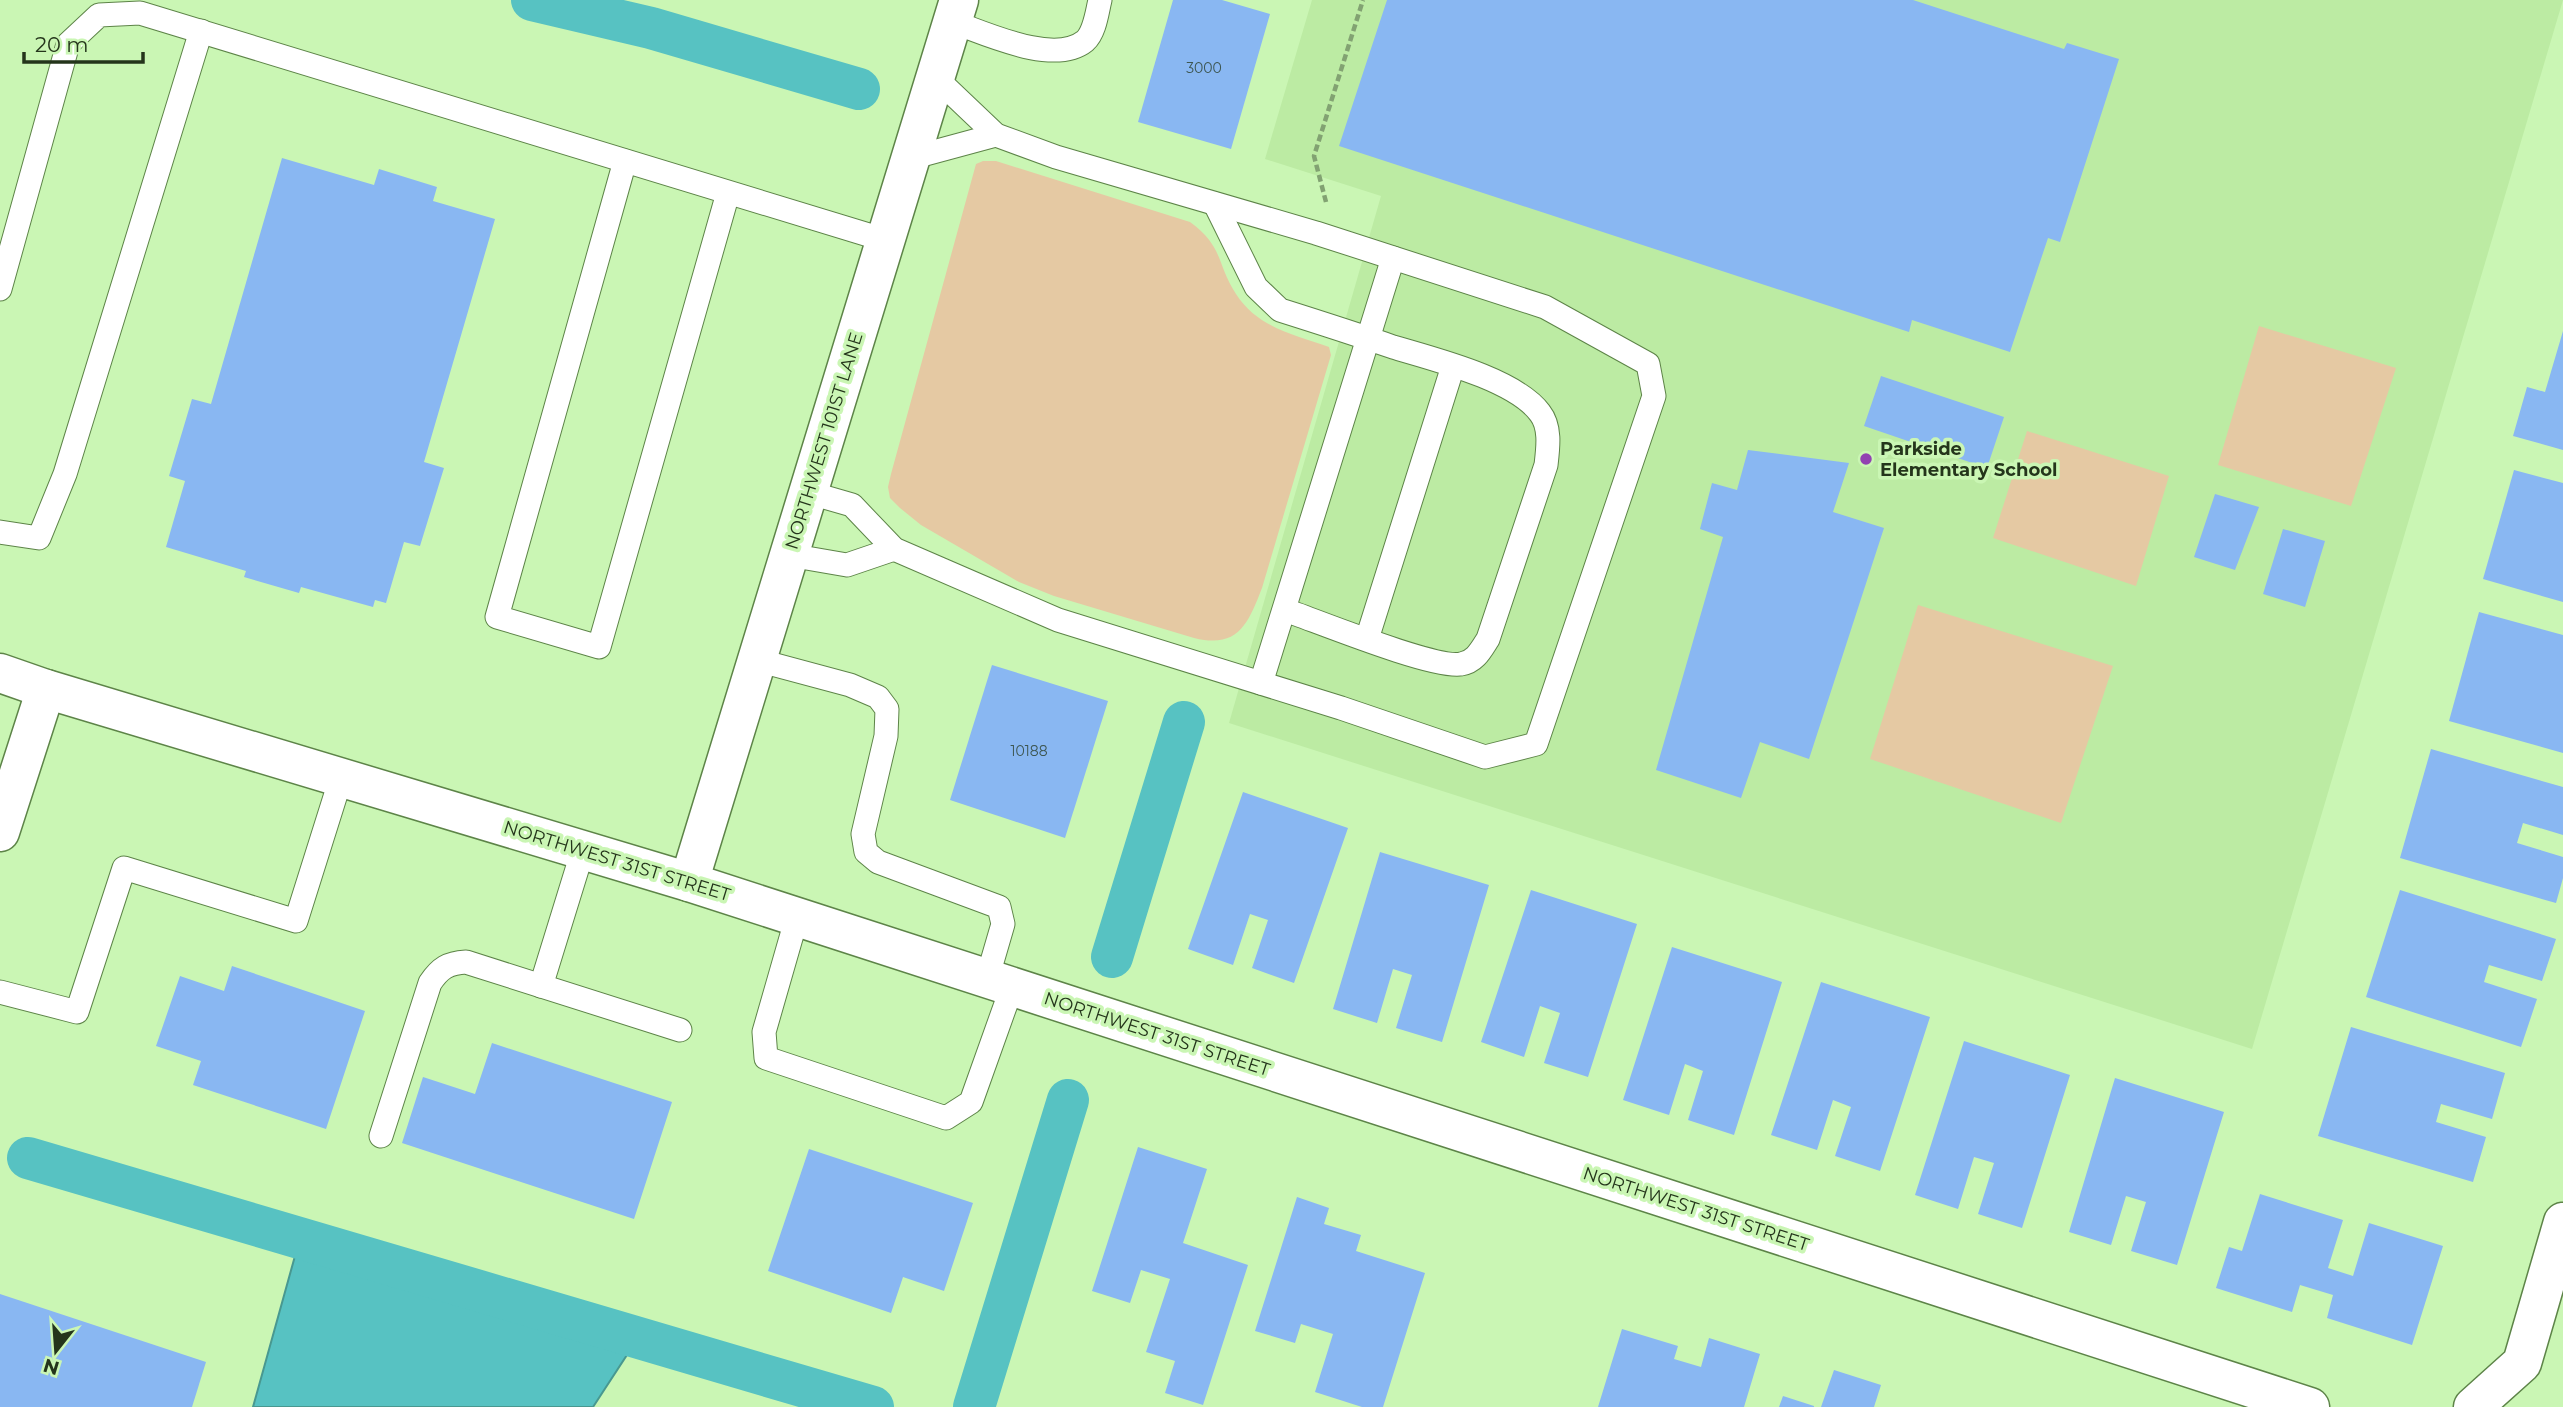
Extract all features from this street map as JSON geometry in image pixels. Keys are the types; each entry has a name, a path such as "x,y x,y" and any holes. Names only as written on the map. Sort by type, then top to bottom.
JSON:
{"street":[{"name":"NORTHWEST 101ST LANE","path":"689,882 911,158 952,7"},
{"name":"NORTHWEST 31ST STREET","path":"0,673 689,882 2310,1407"},
{"path":"0,832 46,689"},
{"path":"2473,1407 2522,1363 2563,1222"}],"lane":[{"path":"952,7 1038,50 1065,50 1086,40 1100,0"},
{"path":"0,289 68,44 99,15 140,13 885,240"},
{"path":"0,532 39,538 60,487 201,31"},
{"path":"807,492 852,505 894,549 1058,620 1341,708 1485,757 1536,744 1654,396 1648,364 1545,307 1393,258 1056,157 996,135 935,77"},
{"path":"911,158 996,135"},
{"path":"625,161 497,617 599,647 729,192"},
{"path":"1215,204 1256,288 1280,310 1492,380 1526,400 1541,414 1548,443 1546,465 1488,639 1477,657 1461,664 1419,657 1284,610"},
{"path":"1261,683 1393,258"},
{"path":"1367,639 1453,366"},
{"path":"789,555 847,565 894,549"},
{"path":"757,660 850,685 878,697 887,709 886,736 863,834 866,852 878,862 999,906 1003,924 999,983 971,1102 946,1118 766,1058 764,1032 797,917"},
{"path":"0,992 77,1012 124,868 296,921 341,778"},
{"path":"541,986 583,850"},
{"path":"381,1136 430,983 439,970 452,963 466,962 680,1030"}],"path":[{"path":"1326,202 1314,156 1363,0"}],"shaded area":[{"name":"Parkside Elementary School","path":"1312,0 2563,0 2252,1049 1229,723 1381,196 1265,159"},
{"path":"996,161 1190,222 1209,239 1236,294 1255,315 1277,328 1329,347 1331,355 1262,588 1246,623 1231,637 1221,640 1194,638 1054,596 1019,582 921,525 890,498 888,487 891,474 976,164"},
{"path":"2259,326 2396,368 2351,506 2218,465"},
{"path":"2027,431 2169,476 2136,586 1993,538"},
{"path":"1918,605 2113,666 2061,823 1870,759"}],"water":[{"path":"300,1238 638,1338 593,1407 253,1407"}],"building":[{"path":"1173,0 1222,0 1270,14 1231,149 1138,122"},
{"path":"1387,0 1913,0 2064,49 2067,43 2119,59 2060,242 2048,238 2010,352 1912,320 1909,332 1339,146"},
{"path":"282,158 374,185 379,169 437,187 433,201 495,219 424,462 444,468 420,546 404,542 386,603 375,600 373,607 301,587 299,593 244,577 246,571 166,547 185,481 169,476 192,399 211,404"},
{"path":"2563,331 2563,450 2513,436 2527,387 2545,392"},
{"path":"1881,376 2004,417 1987,468 1864,426"},
{"path":"1748,450 1849,463 1833,512 1884,528 1809,759 1760,742 1741,798 1656,770 1723,537 1700,529 1712,483 1737,490"},
{"path":"2514,470 2563,483 2563,602 2483,579"},
{"path":"2215,494 2259,507 2235,570 2194,557"},
{"path":"2283,529 2325,541 2305,607 2263,594"},
{"path":"2479,612 2563,635 2563,753 2449,721"},
{"path":"992,665 1108,701 1065,838 950,800"},
{"path":"2431,749 2563,787 2563,835 2523,823 2517,843 2563,857 2563,878 2556,903 2400,858"},
{"path":"1243,792 1348,828 1294,983 1252,968 1268,920 1250,914 1233,965 1188,949"},
{"path":"1380,852 1489,885 1442,1042 1396,1028 1412,975 1393,969 1377,1023 1333,1009"},
{"path":"1531,890 1637,924 1588,1077 1544,1063 1560,1013 1540,1006 1524,1057 1481,1042"},
{"path":"2400,890 2556,939 2542,981 2489,965 2484,982 2537,999 2521,1047 2366,997"},
{"path":"1672,947 1782,982 1734,1135 1688,1120 1703,1071 1685,1064 1669,1115 1623,1100"},
{"path":"232,966 365,1011 326,1129 193,1085 201,1061 156,1046 180,976 224,991"},
{"path":"1821,982 1930,1017 1880,1171 1835,1156 1851,1107 1833,1100 1817,1150 1771,1135"},
{"path":"2351,1027 2505,1073 2492,1119 2441,1104 2436,1122 2486,1137 2473,1182 2318,1136"},
{"path":"1964,1041 2070,1075 2022,1228 1978,1214 1994,1163 1974,1157 1958,1209 1915,1195"},
{"path":"492,1043 672,1102 634,1219 402,1143 423,1077 475,1094"},
{"path":"2115,1078 2224,1112 2177,1265 2131,1251 2146,1202 2126,1196 2111,1245 2069,1232"},
{"path":"1138,1147 1207,1169 1183,1243 1248,1265 1203,1405 1165,1393 1175,1361 1146,1352 1170,1279 1141,1270 1130,1303 1092,1291"},
{"path":"809,1149 973,1203 944,1291 903,1277 891,1313 768,1271"},
{"path":"2260,1194 2343,1220 2328,1268 2353,1276 2369,1223 2443,1246 2412,1345 2327,1318 2333,1295 2300,1285 2292,1312 2216,1288 2229,1247 2242,1251"},
{"path":"1297,1197 1329,1208 1324,1224 1361,1235 1356,1251 1425,1273 1383,1407 1362,1407 1315,1392 1333,1334 1301,1324 1295,1343 1255,1331"},
{"path":"0,1294 206,1362 192,1407 0,1407"},
{"path":"1622,1329 1678,1346 1674,1359 1701,1367 1709,1338 1760,1354 1744,1407 1598,1407"},
{"path":"1834,1370 1881,1385 1874,1407 1821,1407"},
{"path":"1783,1396 1814,1406 1814,1407 1779,1407"}],"waterway":[{"path":"532,0 651,28 859,89"},
{"path":"1112,957 1184,722"},
{"path":"974,1407 1068,1100"},
{"path":"28,1158 873,1407"}],"place":[{"name":"Parkside Elementary School","path":"1866,459"}]}
